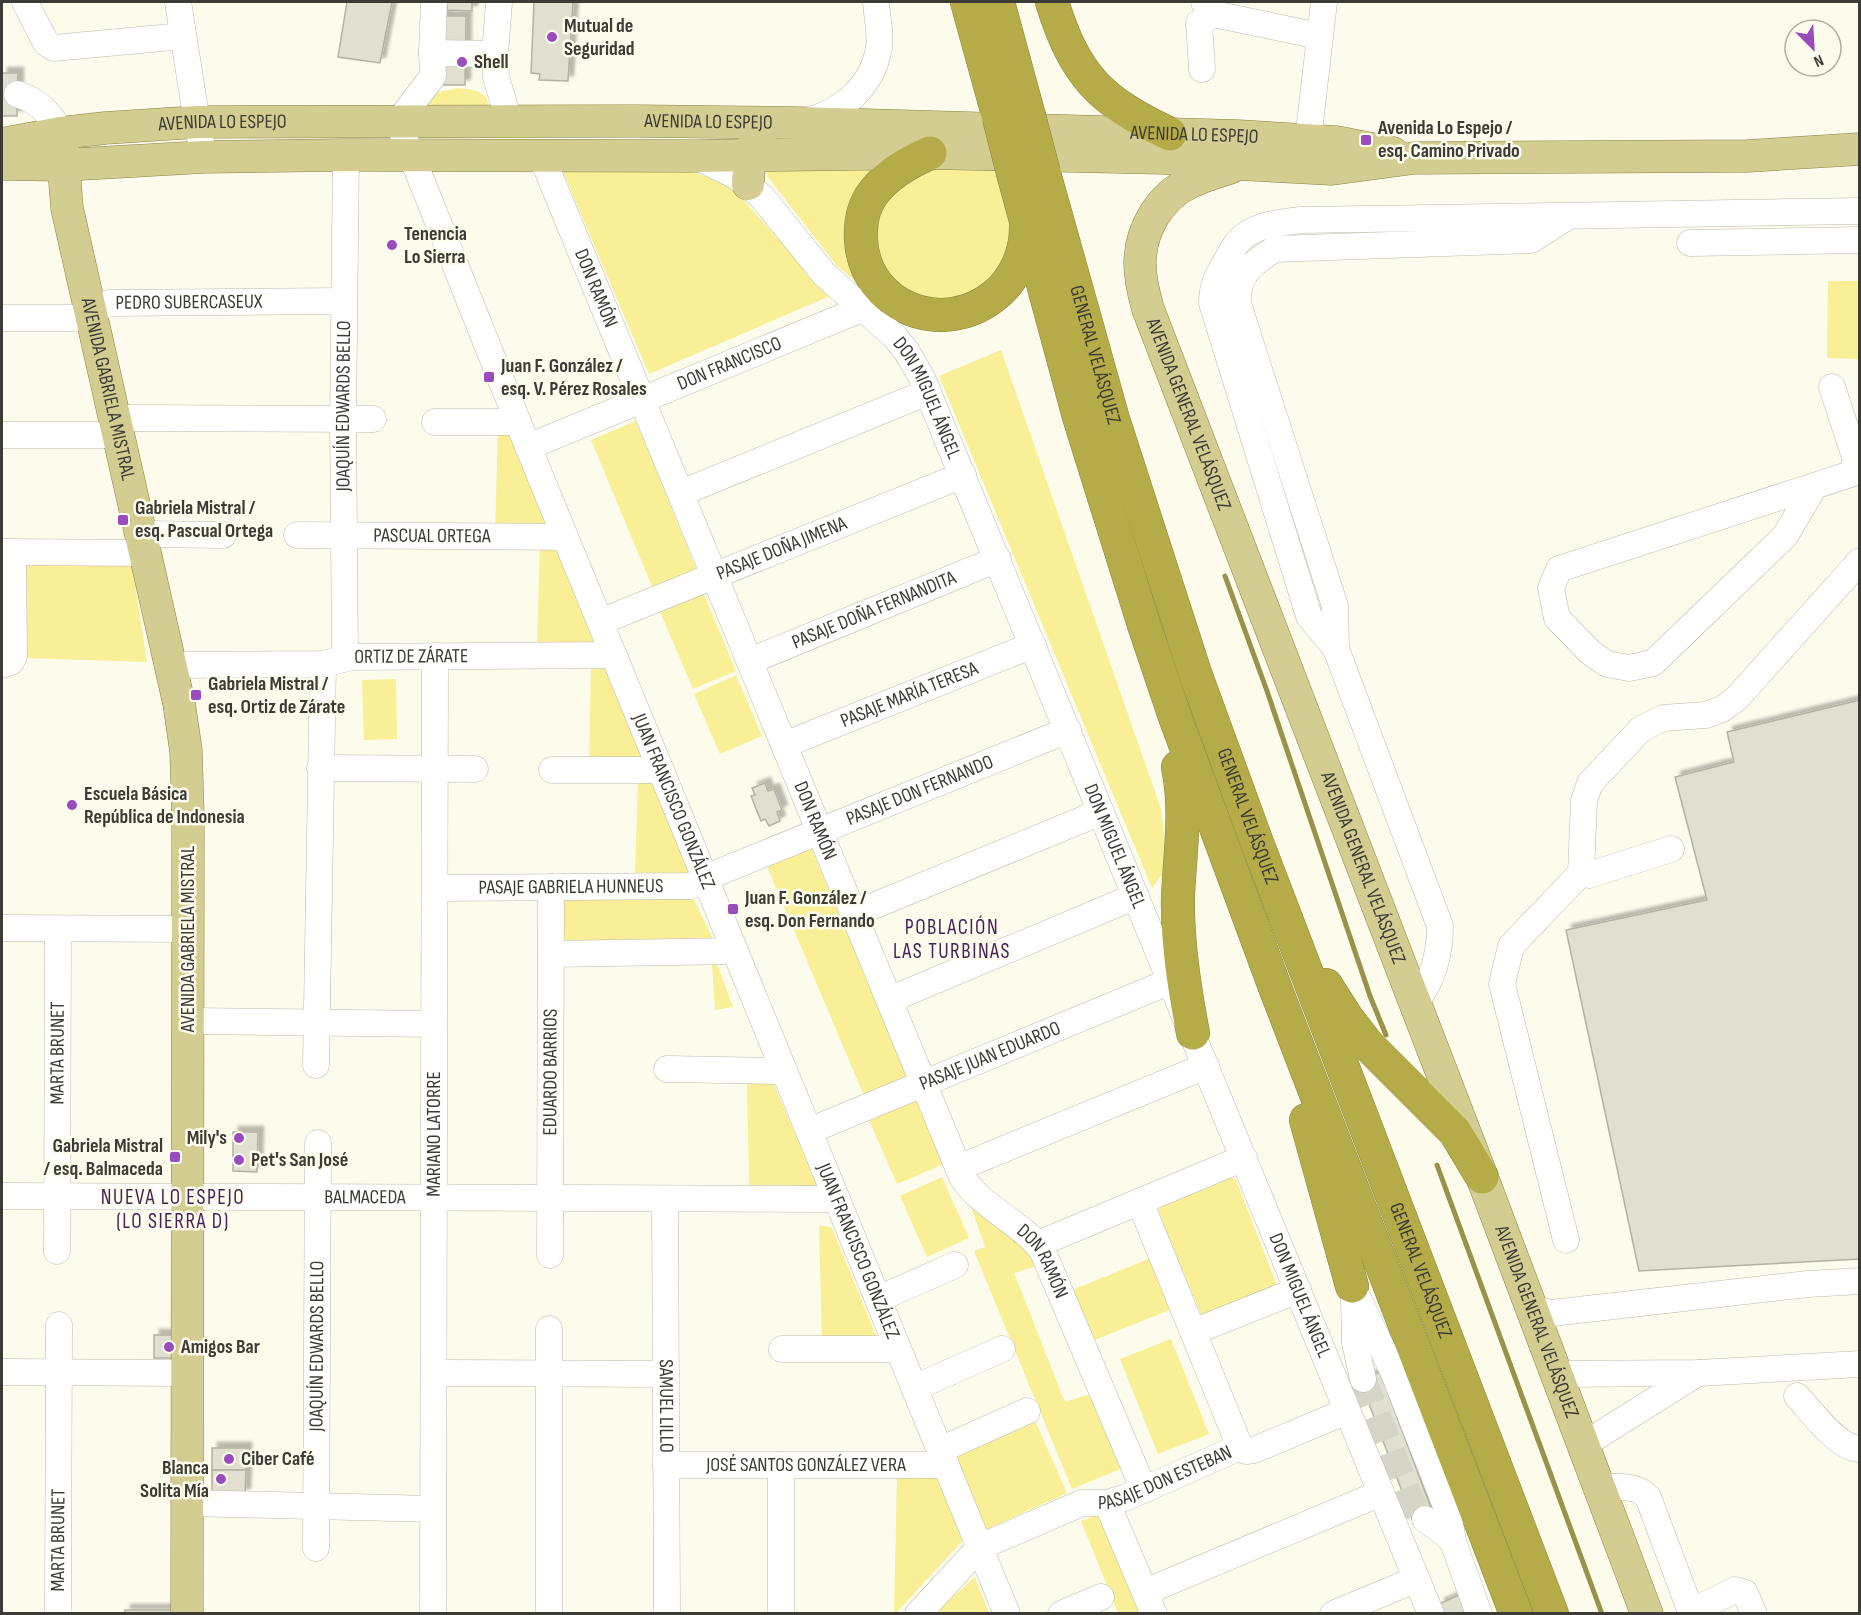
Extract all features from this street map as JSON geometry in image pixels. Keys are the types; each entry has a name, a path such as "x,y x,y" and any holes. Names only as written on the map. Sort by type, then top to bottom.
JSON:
{"highway":[{"name":"GENERAL VELÁSQUEZ","path":"967,2 1014,117"},
{"name":"GENERAL VELÁSQUEZ","path":"998,2 1014,117 1029,173 1094,354 1143,517 1223,752 1552,1614"},
{"path":"1052,2 1071,53 1086,77 1125,109 1170,134"},
{"path":"930,153 903,166 880,185 863,212 861,246 867,269 879,288 899,304 924,313 950,315 976,308 987,302 1007,283 1021,259 1025,238 1025,216"},
{"name":"GENERAL VELÁSQUEZ","path":"1029,173 1025,216 1079,417 1144,625 1208,811 1516,1614"},
{"path":"1144,625 1171,731 1182,795 1184,826 1178,895 1179,944 1184,988 1193,1033"},
{"path":"1289,928 1357,1031 1381,1059 1455,1132 1482,1176"},
{"path":"1276,990 1296,1084 1352,1286"}],"main road":[{"name":"AVENIDA LO ESPEJO","path":"2,144 117,127 197,122 800,123 1308,140 1336,142 1414,158"},
{"path":"648,122 654,127 658,138 649,155"},
{"path":"749,170 756,143 771,134 818,133 855,125"},
{"name":"AVENIDA GABRIELA MISTRAL","path":"61,134 67,208 170,665 183,727 188,776 187,1614"},
{"name":"AVENIDA LO ESPEJO","path":"2,164 63,165 204,157 346,154 649,155 694,156 749,170 930,153 1163,158 1332,169 1414,158 1748,156 1860,149"},
{"name":"AVENIDA LO ESPEJO","path":"1748,156 1860,162"},
{"name":"AVENIDA GENERAL VELÁSQUEZ","path":"1239,164 1190,182 1165,201 1155,213 1146,231 1141,251 1140,277 1154,329 1482,1176 1647,1614"}],"street":[{"path":"25,2 46,43 54,48 183,36"},
{"path":"178,2 204,157"},
{"path":"398,122 433,76 434,2"},
{"path":"499,2 495,54 496,77 509,121"},
{"path":"800,123 826,116 839,108 856,94 869,76 879,48 876,2"},
{"path":"1308,140 1324,2"},
{"path":"1202,69 1199,23 1209,8 1319,36"},
{"path":"432,53 495,54"},
{"path":"17,93 44,108 54,120 61,134"},
{"name":"JUAN FRANCISCO GONZÁLEZ","path":"398,122 528,447 1007,1614"},
{"name":"JOAQUÍN EDWARDS BELLO","path":"316,1065 320,768 334,661 342,536 346,154"},
{"name":"DON RAMÓN","path":"542,155 958,1168 975,1194 1038,1244 1144,1490"},
{"name":"DON MIGUEL ÁNGEL","path":"749,170 774,211 814,263 841,290 882,323 907,352 928,392 1431,1614"},
{"path":"1414,1002 1425,991 1440,947 1440,926 1336,649 1309,616 1212,303 1212,292 1216,279 1236,244 1246,234 1265,225 1301,220 1860,211"},
{"path":"1336,649 1335,606 1238,304 1239,284 1246,271 1258,259 1275,249 1531,240 1567,217"},
{"path":"1265,225 1275,249"},
{"path":"1690,243 1860,240"},
{"name":"PEDRO SUBERCASEUX","path":"2,318 72,318 109,303 344,301"},
{"name":"DON FRANCISCO","path":"528,447 864,308"},
{"path":"1814,487 1785,536 1653,663 1629,668 1607,664 1590,652 1557,618 1551,588 1559,569 1858,472 1832,387"},
{"path":"681,493 928,392"},
{"path":"2,435 117,427 373,419"},
{"path":"435,422 518,422"},
{"name":"PASAJE DOÑA JIMENA","path":"600,622 963,475"},
{"path":"2,665 11,662 14,656 7,552 144,544 223,535"},
{"name":"PASCUAL ORTEGA","path":"297,535 565,537"},
{"name":"PASAJE DOÑA FERNANDITA","path":"750,662 998,559"},
{"path":"1566,1240 1502,984 1512,946 1581,873 1584,801 1590,783 1641,729 1663,718 1706,715 1722,709 1736,699 1860,561"},
{"name":"PASAJE MARÍA TERESA","path":"784,746 1033,645"},
{"name":"ORTIZ DE ZÁRATE","path":"170,665 435,656 614,656"},
{"name":"MARIANO LATORRE","path":"433,1614 435,656"},
{"name":"PASAJE DON FERNANDO","path":"706,879 1068,730"},
{"path":"320,768 475,769"},
{"path":"552,770 661,770"},
{"path":"854,914 1101,812"},
{"path":"1581,873 1588,875 1671,849"},
{"name":"PASAJE GABRIELA HUNNEUS","path":"435,888 691,886 706,879"},
{"name":"EDUARDO BARRIOS","path":"550,1256 551,887"},
{"path":"889,1000 1136,896"},
{"path":"2,928 188,929"},
{"name":"MARTA BRUNET","path":"57,928 57,1251"},
{"path":"551,954 735,951"},
{"name":"PASAJE JUAN EDUARDO","path":"809,1131 1171,981"},
{"path":"188,1021 434,1024"},
{"path":"958,1168 1206,1066"},
{"path":"667,1069 783,1071"},
{"name":"JOAQUÍN EDWARDS BELLO","path":"316,1548 318,1143"},
{"path":"1038,1244 1244,1158"},
{"name":"BALMACEDA","path":"2,1196 837,1199"},
{"name":"SAMUEL LILLO","path":"665,1199 667,1614"},
{"path":"1140,1202 1240,1448"},
{"path":"878,1299 955,1265"},
{"path":"1532,1309 1552,1312 1586,1310 1808,1284 1860,1281"},
{"path":"1352,1286 1355,1343 1363,1379"},
{"path":"1352,1286 1387,1356 1448,1511 1453,1542 1479,1614"},
{"path":"1193,1332 1298,1290"},
{"name":"MARTA BRUNET","path":"58,1614 59,1325"},
{"path":"549,1329 549,1614"},
{"path":"782,1349 898,1349"},
{"path":"914,1388 1002,1349"},
{"path":"1556,1374 1699,1373 1860,1364"},
{"path":"2,1372 188,1373"},
{"path":"434,1372 666,1374"},
{"path":"1583,1445 1699,1373"},
{"path":"1797,1396 1838,1440 1853,1449 1860,1449"},
{"path":"943,1457 1027,1411"},
{"name":"PASAJE DON ESTEBAN","path":"980,1547 1082,1503 1107,1503 1128,1497 1240,1448 1246,1451 1254,1450 1347,1411"},
{"name":"JOSÉ SANTOS GONZÁLEZ VERA","path":"666,1466 781,1465 943,1457"},
{"path":"781,1465 781,1614"},
{"path":"1599,1486 1641,1490 1648,1497 1691,1613 1735,1590 1745,1593 1754,1614"},
{"path":"1107,1503 1149,1603 1381,1493"},
{"path":"188,1503 433,1509"},
{"path":"1425,1519 1453,1542"},
{"path":"918,1614 980,1547"},
{"path":"1333,1614 1417,1580"},
{"path":"1061,1614 1101,1597"}],"shaded area":[{"path":"458,88 483,94 488,102 488,108 427,110 425,102 439,92"},
{"path":"891,157 861,186 846,215 846,249 862,286 837,266 768,177 766,158"},
{"path":"996,160 1008,201 1012,230 1009,259 1003,272 988,285 954,307 909,297 879,264 875,239 878,211 896,188 922,170"},
{"path":"560,165 681,169 728,183 830,296 649,374"},
{"path":"1828,281 1859,281 1859,359 1827,358"},
{"path":"1001,350 1161,809 1168,867 1152,888 939,376"},
{"path":"636,421 698,573 654,591 591,440"},
{"path":"498,429 514,429 557,531 495,530"},
{"path":"540,544 556,545 599,647 537,646"},
{"path":"26,566 132,566 147,662 26,658"},
{"path":"702,590 736,671 693,689 659,609"},
{"path":"591,663 607,664 650,766 589,765"},
{"path":"736,675 762,736 720,754 694,694"},
{"path":"396,679 397,739 364,740 362,680"},
{"path":"638,777 654,777 697,880 635,878"},
{"path":"810,845 909,1079 865,1098 766,864"},
{"path":"559,894 692,896 714,941 560,945"},
{"path":"712,964 717,964 733,1007 715,1010"},
{"path":"747,1081 773,1082 817,1186 749,1185"},
{"path":"916,1100 944,1164 897,1184 869,1120"},
{"path":"942,1177 969,1238 927,1257 900,1196"},
{"path":"1231,1177 1236,1180 1279,1291 1204,1321 1158,1212 1160,1206"},
{"path":"968,1198 1028,1243 1037,1266 1014,1273 1065,1402 1093,1393 1123,1468 1072,1489 974,1251 985,1247"},
{"path":"819,1225 832,1228 879,1343 822,1344"},
{"path":"1151,1258 1172,1309 1092,1341 1072,1290"},
{"path":"1171,1339 1209,1434 1158,1454 1120,1359"},
{"path":"1033,1416 1067,1493 983,1531 949,1453"},
{"path":"897,1474 938,1475 964,1539 894,1614"},
{"path":"1104,1512 1146,1613 1118,1613 1081,1521"},
{"path":"975,1577 989,1613 943,1613 938,1610"}],"building":[{"path":"347,2 392,2 380,63 338,57"},
{"path":"443,2 472,2 472,11 447,10"},
{"name":"Mutual de Seguridad","path":"534,2 573,2 568,81 539,80 540,74 531,73"},
{"path":"440,16 466,16 465,85 439,85"},
{"path":"2,73 18,73 17,116 2,116"},
{"path":"1860,700 1860,1259 1639,1271 1566,930 1707,900 1675,777 1734,762 1727,732"},
{"path":"765,783 768,791 774,789 782,810 777,812 780,821 769,826 765,819 761,821 751,796 755,795 752,788"},
{"path":"233,1132 258,1132 257,1172 233,1171"},
{"path":"154,1335 176,1335 176,1358 154,1358"},
{"path":"1385,1370 1393,1391 1388,1393 1434,1516 1414,1523 1360,1380"},
{"name":"Ciber Café","path":"212,1448 246,1448 246,1470 212,1470"},
{"path":"212,1470 246,1470 245,1494 212,1494"},
{"path":"1463,1593 1471,1614 1443,1614 1439,1604"},
{"path":"125,1610 172,1610 172,1614 125,1614"}],"waterway":[{"path":"1225,576 1267,691 1370,996 1386,1035"},
{"path":"1437,1165 1602,1614"}],"tunnel":[{"path":"1363,1379 1409,1495 1415,1508 1425,1519"}],"place":[{"name":"Mutual de Seguridad","path":"552,37"},
{"name":"Shell","path":"462,62"},
{"name":"Avenida Lo Espejo / esq. Camino Privado","path":"1366,140"},
{"name":"Tenencia Lo Sierra","path":"392,245"},
{"name":"Juan F. González / esq. V. Pérez Rosales","path":"489,377"},
{"name":"Gabriela Mistral / esq. Pascual Ortega","path":"123,520"},
{"name":"Gabriela Mistral / esq. Ortiz de Zárate","path":"196,695"},
{"name":"Escuela Básica República de Indonesia","path":"72,805"},
{"name":"Juan F. González / esq. Don Fernando","path":"733,909"},
{"name":"Mily's","path":"239,1138"},
{"name":"Gabriela Mistral / esq. Balmaceda","path":"175,1157"},
{"name":"Pet's San José","path":"239,1160"},
{"name":"Amigos Bar","path":"169,1347"},
{"name":"Ciber Café","path":"229,1459"},
{"name":"Blanca Solita Mía","path":"221,1479"}],"district":[{"name":"POBLACIÓN LAS TURBINAS","path":"952,939"},
{"name":"NUEVA LO ESPEJO (LO SIERRA D)","path":"173,1209"}]}
